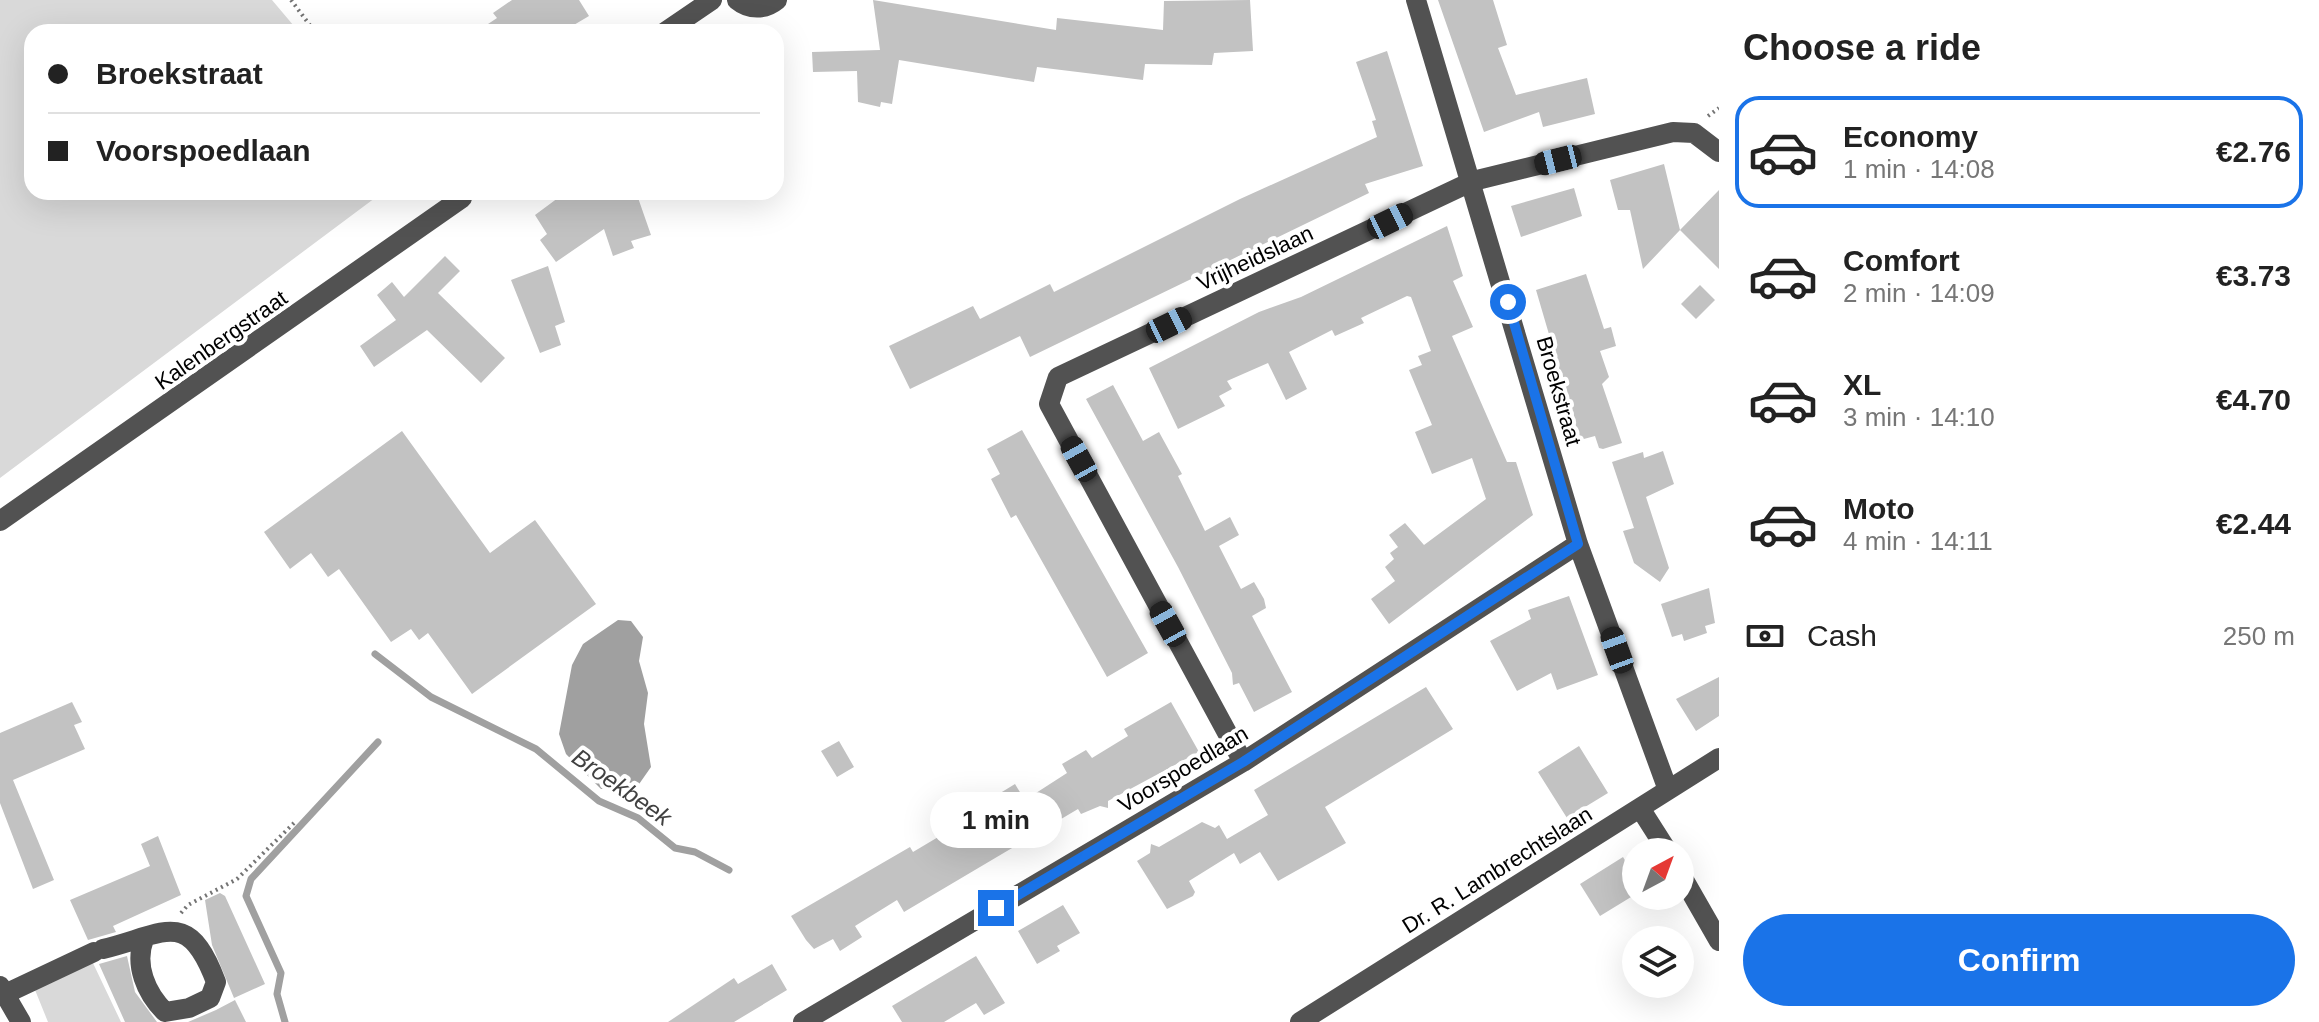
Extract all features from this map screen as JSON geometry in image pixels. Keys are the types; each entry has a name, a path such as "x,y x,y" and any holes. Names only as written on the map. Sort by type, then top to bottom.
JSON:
{"street":[{"path":"677,24 712,0"},
{"path":"737,0 752,8 777,0"},
{"name":"Broekstraat","path":"1416,0 1473,181 1578,544 1668,790"},
{"name":"Vrijheidslaan","path":"1243,762 1049,404 1058,377 1473,181 1673,132 1694,133 1719,152"},
{"name":"Kalenbergstraat","path":"0,521 459,200"},
{"name":"Voorspoedlaan","path":"803,1022 1243,762 1578,544"},
{"name":"Dr. R. Lambrechtslaan","path":"1300,1022 1719,758"},
{"path":"1640,808 1659,838"},
{"path":"1694,897 1719,941"},
{"path":"21,1022 3,990 98,950 173,930 189,935 205,952 216,982 210,998 168,1017 140,970 138,954 144,939"}],"path":[{"path":"291,0 309,24"},
{"path":"173,930 188,905 237,879 294,823"}],"shaded area":[{"path":"0,0 272,0 292,24 24,24 24,200 372,200 0,478"},
{"path":"92,961 121,1022 48,1022 33,985"}],"water":[{"path":"618,620 631,621 643,637 639,661 648,693 644,724 651,767 637,787 601,789 566,754 559,734 572,665 583,644"}],"building":[{"path":"512,0 579,0 589,16 576,24 488,24 497,18 493,13"},
{"path":"873,0 1056,30 1057,18 1163,30 1164,1 1250,0 1253,51 1214,53 1212,65 1145,64 1143,80 1037,67 1034,82 899,60 892,104 881,102 880,107 858,102 857,71 813,72 812,52 880,50"},
{"path":"1438,0 1493,0 1507,45 1498,48 1516,95 1587,78 1595,114 1543,127 1539,112 1484,132"},
{"path":"1387,51 1423,166 1365,184 1369,193 1030,357 1020,336 910,389 889,346 973,306 980,319 1050,284 1054,292 1240,199 1377,137 1372,121 1376,120 1356,62"},
{"path":"1664,164 1680,230 1643,269 1630,210 1618,210 1610,180"},
{"path":"1574,188 1582,216 1521,237 1511,206"},
{"path":"1719,190 1719,269 1680,230"},
{"path":"555,200 639,200 651,235 631,241 634,248 613,256 604,229 556,262 540,240 547,234 535,215"},
{"path":"1447,226 1463,276 1453,281 1473,327 1452,336 1507,462 1516,462 1533,515 1389,624 1371,599 1395,581 1385,567 1394,559 1390,553 1398,547 1389,535 1405,523 1424,545 1486,499 1472,458 1432,474 1415,432 1432,425 1409,370 1422,365 1418,356 1431,351 1411,297 1407,296 1361,318 1364,323 1335,336 1332,330 1289,352 1307,389 1286,400 1268,363 1227,381 1232,389 1219,396 1225,406 1178,429 1149,368 1259,312 1301,297"},
{"path":"445,256 460,271 438,293 505,358 481,383 427,330 374,367 360,346 396,320 377,295 392,282 404,297"},
{"path":"548,266 565,322 555,326 561,345 540,353 511,280"},
{"path":"1586,274 1604,329 1611,327 1616,346 1600,351 1609,377 1602,384 1622,443 1603,449 1599,448 1595,436 1580,440 1536,290"},
{"path":"1700,285 1715,300 1696,319 1681,304"},
{"path":"1113,385 1143,441 1159,432 1182,474 1178,476 1205,531 1230,517 1239,535 1219,546 1241,589 1254,582 1264,599 1266,608 1252,616 1292,692 1254,712 1239,683 1233,685 1232,673 1178,567 1086,399"},
{"path":"1022,430 1148,653 1107,677 1016,515 1011,518 991,479 1000,474 987,449"},
{"path":"402,431 490,553 535,520 596,604 472,694 428,633 419,640 411,629 391,642 339,569 328,577 311,553 290,569 264,532"},
{"path":"1663,451 1674,484 1646,497 1669,568 1660,582 1634,563 1623,531 1634,528 1612,462 1643,452 1644,458"},
{"path":"1709,588 1715,623 1705,626 1707,633 1684,641 1682,634 1672,637 1661,604"},
{"path":"1569,596 1598,675 1557,690 1551,673 1517,691 1490,641 1531,619 1528,610"},
{"path":"1719,677 1719,716 1696,731 1676,699"},
{"path":"1426,687 1453,729 1325,807 1346,843 1278,881 1260,852 1240,864 1234,853 1189,881 1195,892 1193,896 1167,909 1137,861 1150,853 1151,844 1159,847 1202,822 1215,828 1219,825 1227,839 1268,815 1254,790"},
{"path":"72,702 82,722 74,725 85,749 13,780 54,880 33,889 0,803 0,733"},
{"path":"1171,702 1199,752 1108,801 1108,808 1100,806 1081,814 1078,809 904,912 897,900 855,926 862,937 840,951 833,939 814,949 791,916 910,847 913,852 955,827 949,811 968,800 974,809 1015,784 1023,797 1036,793 1067,773 1062,764 1086,750 1092,758 1128,736 1124,729"},
{"path":"839,741 854,767 837,777 821,751"},
{"path":"1579,746 1608,793 1567,818 1538,772"},
{"path":"158,836 181,895 113,926 116,932 88,940 70,900 150,866 141,844"},
{"path":"1622,858 1622,903 1600,916 1580,884"},
{"path":"220,893 225,896 265,984 234,998 212,945 205,900"},
{"path":"1063,905 1080,933 1057,946 1060,951 1037,964 1018,931"},
{"path":"127,956 135,992 157,1022 125,1022 99,964"},
{"path":"976,956 1005,1003 984,1015 976,1003 944,1022 902,1022 892,1006"},
{"path":"772,964 787,990 734,1022 668,1022 734,978 738,984"},
{"path":"235,1000 246,1022 188,1022 216,1010"}],"waterway":[{"name":"Broekbeek","path":"375,654 431,697 536,749 599,801 638,818 675,848 695,852 729,870"},
{"name":"Broekbeek","path":"285,1022 277,994 281,973 246,896 251,879 378,742"}],"route":[{"path":"996,908 1243,762 1578,544 1508,302"}]}
